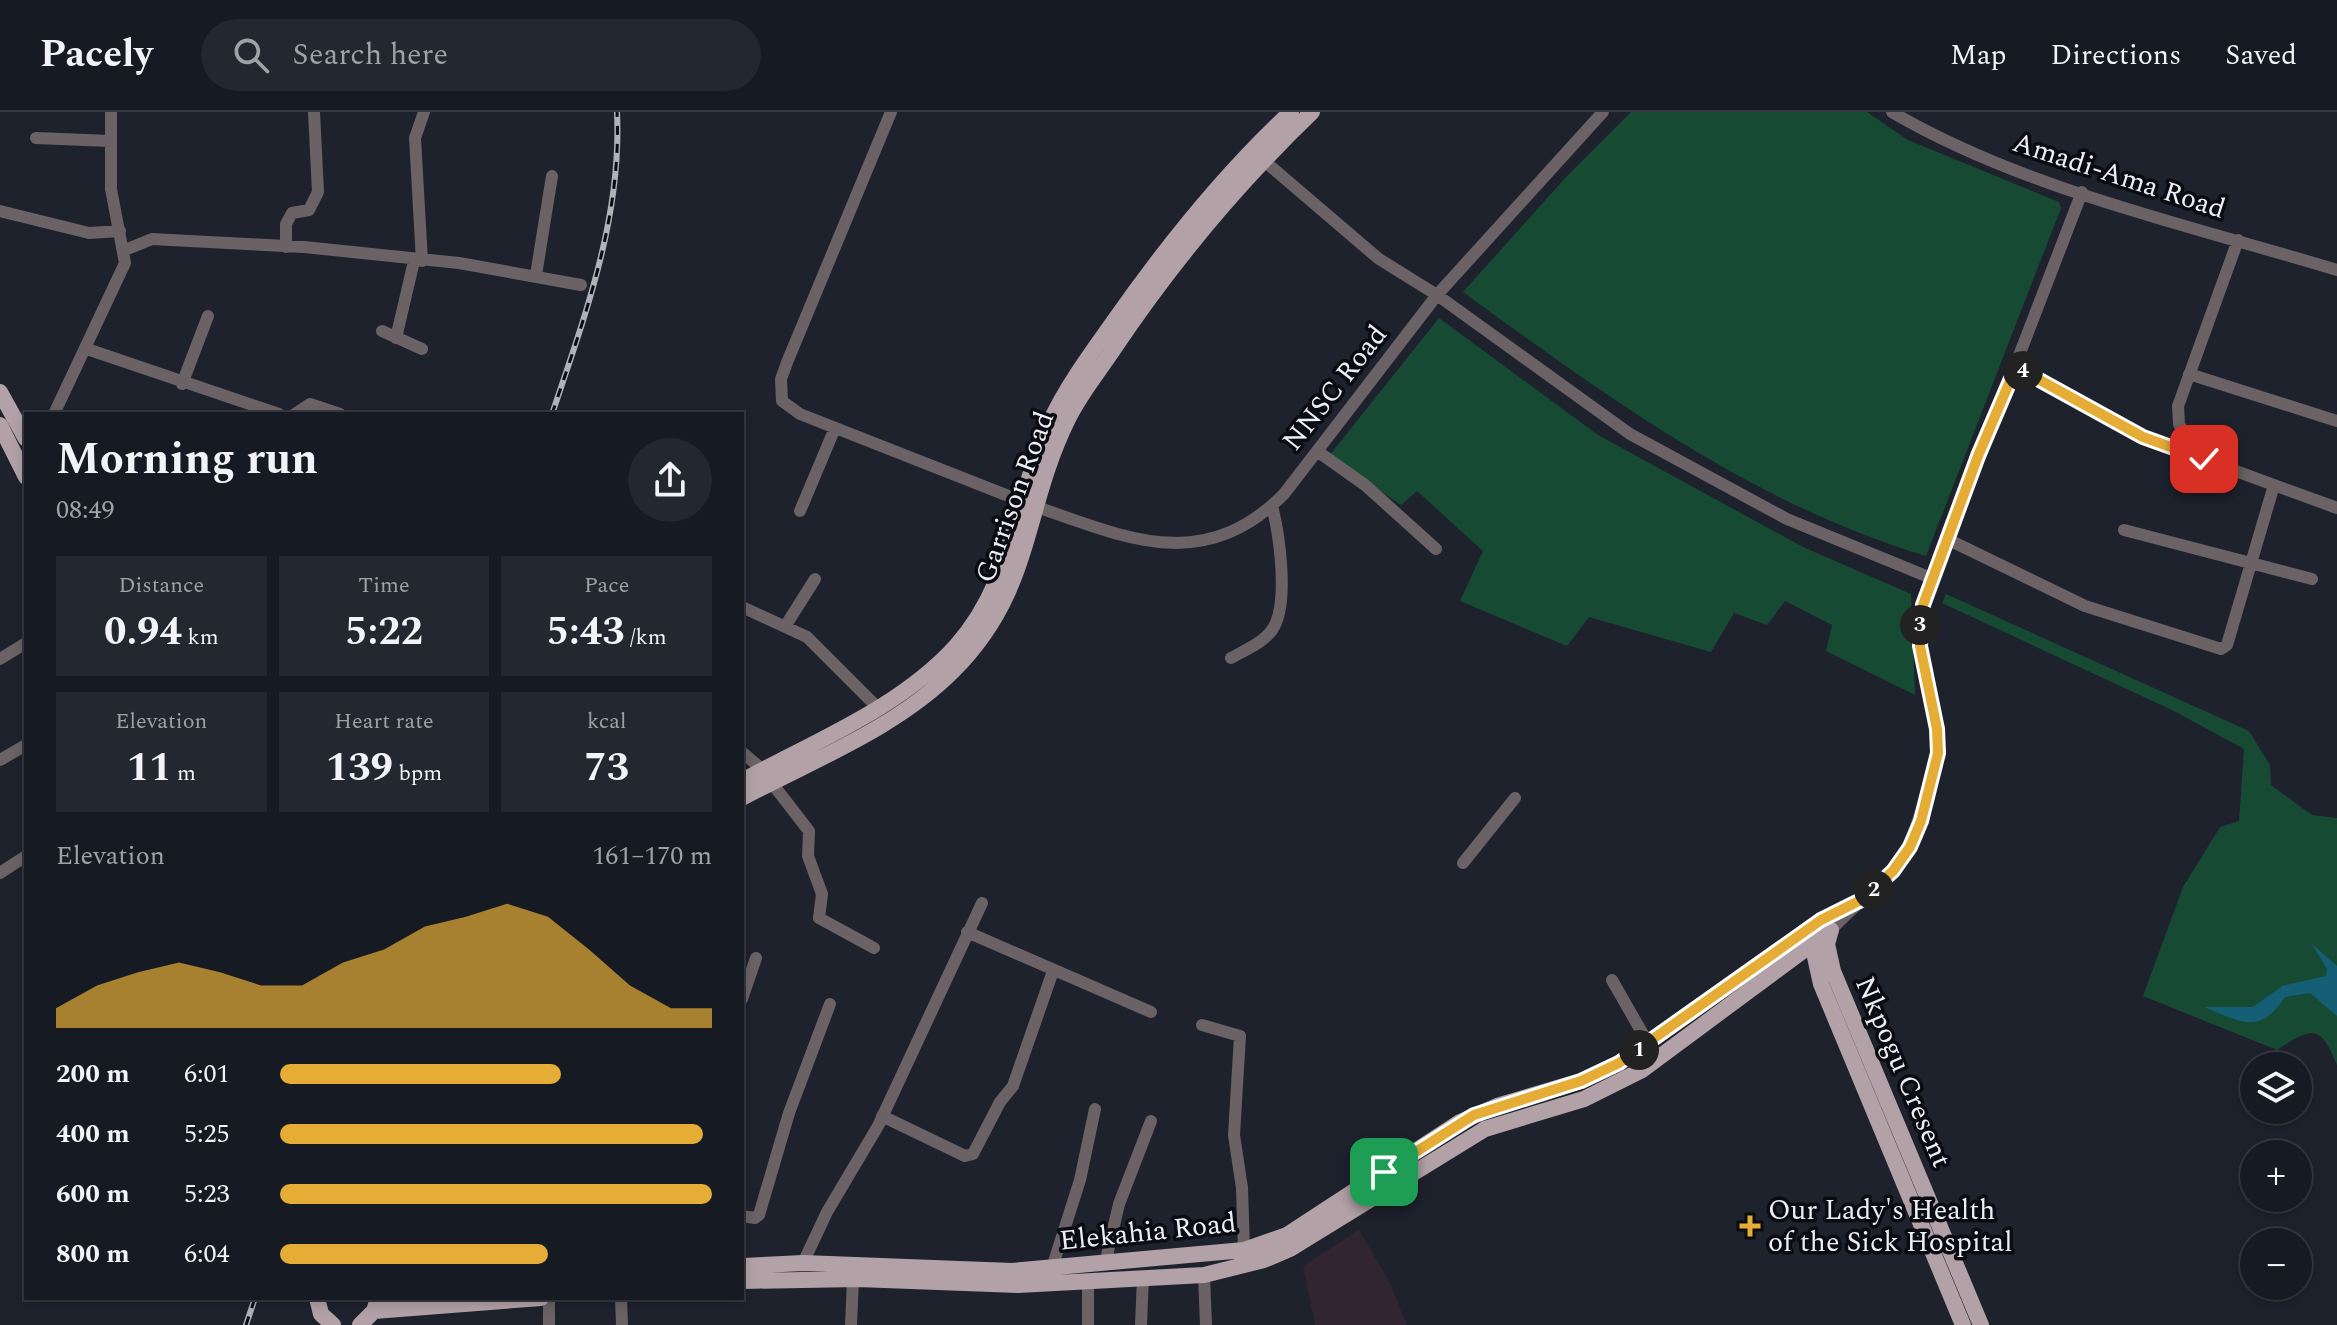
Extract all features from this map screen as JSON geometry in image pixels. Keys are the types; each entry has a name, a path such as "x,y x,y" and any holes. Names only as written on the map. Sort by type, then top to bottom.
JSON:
{"main road":[{"name":"Garrison Road","path":"744,781 767,776 893,717 920,700 954,670 985,635 1008,596 1052,416 1089,356 1186,225 1228,176 1291,112"},
{"name":"Garrison Road","path":"744,796 767,776 877,707 942,660 973,626 1006,564 1029,504 1078,402 1136,316 1206,226 1263,160 1312,112"},
{"path":"0,392 24,435"},
{"path":"0,425 24,473"},
{"name":"Elekahia Road","path":"744,1266 803,1263 997,1271 1244,1250 1287,1235 1460,1122 1497,1106 1581,1081 1619,1063 1787,944 1826,925"},
{"name":"Elekahia Road","path":"744,1281 853,1279 1018,1285 1229,1271 1290,1249 1485,1129 1584,1099 1642,1070 1811,947 1826,925"},
{"name":"Nkpogu Cresent","path":"1826,925 1833,971 1981,1325"},
{"path":"1787,944 1811,947"},
{"name":"Nkpogu Cresent","path":"1811,947 1833,971"},
{"name":"Nkpogu Cresent","path":"1811,947 1821,984 1963,1325"},
{"name":"Nkpogu Cresent","path":"1785,967 1804,969 1821,984"},
{"path":"360,1325 376,1305 494,1300"}],"street":[{"path":"55,412 121,277 125,250 111,189 111,112"},
{"path":"286,247 290,216 309,210 316,199 318,159 314,112"},
{"path":"396,338 418,261 415,138 424,112"},
{"name":"NNSC Road","path":"891,112 781,379 780,392 788,408 1029,504 1132,539 1185,545 1237,530 1272,506 1437,295 1603,112"},
{"name":"Amadi-Ama Road","path":"1892,112 1970,153 2082,192 2337,270"},
{"path":"36,138 110,141"},
{"path":"1263,160 1379,259 1437,295 1544,374 1663,454 1801,525 1931,578"},
{"path":"536,275 552,176"},
{"name":"Elekahia Road","path":"1826,925 1863,899 1893,871 1910,847 1937,761 1939,736 1920,646 1920,619 1931,578 2082,192"},
{"path":"0,211 89,233 120,231"},
{"path":"125,250 152,239 286,247 536,275 581,285"},
{"path":"2195,455 2177,416 2189,374 2238,240"},
{"path":"182,384 208,316"},
{"path":"382,331 422,349"},
{"path":"87,349 182,384 273,412"},
{"path":"2016,367 2143,437 2337,508"},
{"path":"2189,374 2337,421"},
{"path":"298,412 310,404 334,412"},
{"path":"800,511 835,428"},
{"path":"1317,451 1365,485 1436,549"},
{"path":"1947,539 2085,606 2221,649 2227,645 2274,485"},
{"path":"1231,658 1266,636 1278,617 1280,554 1272,506"},
{"path":"2124,530 2312,579"},
{"path":"786,625 815,579"},
{"path":"744,608 807,637 877,707"},
{"path":"0,659 24,644"},
{"path":"0,760 24,746"},
{"path":"744,754 767,776 809,831 808,856 822,894 819,918 874,948"},
{"path":"1463,863 1515,798"},
{"path":"0,855 6,869 24,857"},
{"path":"803,1263 827,1212 882,1116 982,903"},
{"path":"967,932 1151,1012"},
{"path":"744,993 756,958"},
{"path":"882,1116 965,1156 973,1154 1000,1102 1013,1086 1053,971"},
{"path":"1612,980 1648,1043"},
{"path":"744,1216 755,1218 759,1215 789,1113 830,1004"},
{"path":"1202,1025 1240,1036 1234,1135 1242,1188 1244,1250"},
{"path":"1052,1268 1080,1180 1095,1109"},
{"path":"1105,1264 1119,1204 1151,1121"},
{"path":"1204,1275 1206,1325"},
{"path":"1141,1325 1143,1277"},
{"path":"851,1325 853,1279"},
{"path":"1088,1281 1088,1325"},
{"path":"549,1300 549,1325"},
{"path":"621,1300 622,1325"}],"shaded area":[{"path":"1359,1230 1390,1283 1407,1325 1315,1325 1303,1266"}],"green space":[{"path":"1631,112 1867,112 1908,140 2059,202 2061,208 1926,556 1862,534 1801,508 1741,477 1627,408 1463,292 1566,177"},
{"path":"1439,318 1598,435 1803,547 1911,594 1915,695 1826,651 1832,625 1785,601 1767,625 1734,613 1711,652 1589,617 1567,646 1460,601 1483,551 1417,491 1401,505 1329,456"},
{"path":"1946,594 2249,731 2270,765 2271,785 2312,815 2337,818 2337,1065 2320,1036 2306,1034 2277,1050 2143,996 2183,887 2220,827 2239,821 2244,749 2174,711 1942,603"}],"water":[{"path":"2312,944 2337,966 2337,1016 2310,993 2285,997 2267,1017 2258,1021 2239,1021 2204,1007 2253,1007 2282,986 2326,976 2327,969"}],"railway":[{"path":"553,412 599,266 614,190 617,112"},
{"path":"246,1325 254,1300"}],"place":[{"name":"Our Lady's Health of the Sick Hospital","path":"1750,1226"}],"route":[{"path":"1384,1172 1474,1115 1581,1081 1619,1063 1821,920 1863,899 1893,871 1910,847 1921,821 1923,803 1938,753 1939,736 1920,646 1923,605 1978,456 2016,367 2143,437 2204,459"}]}
